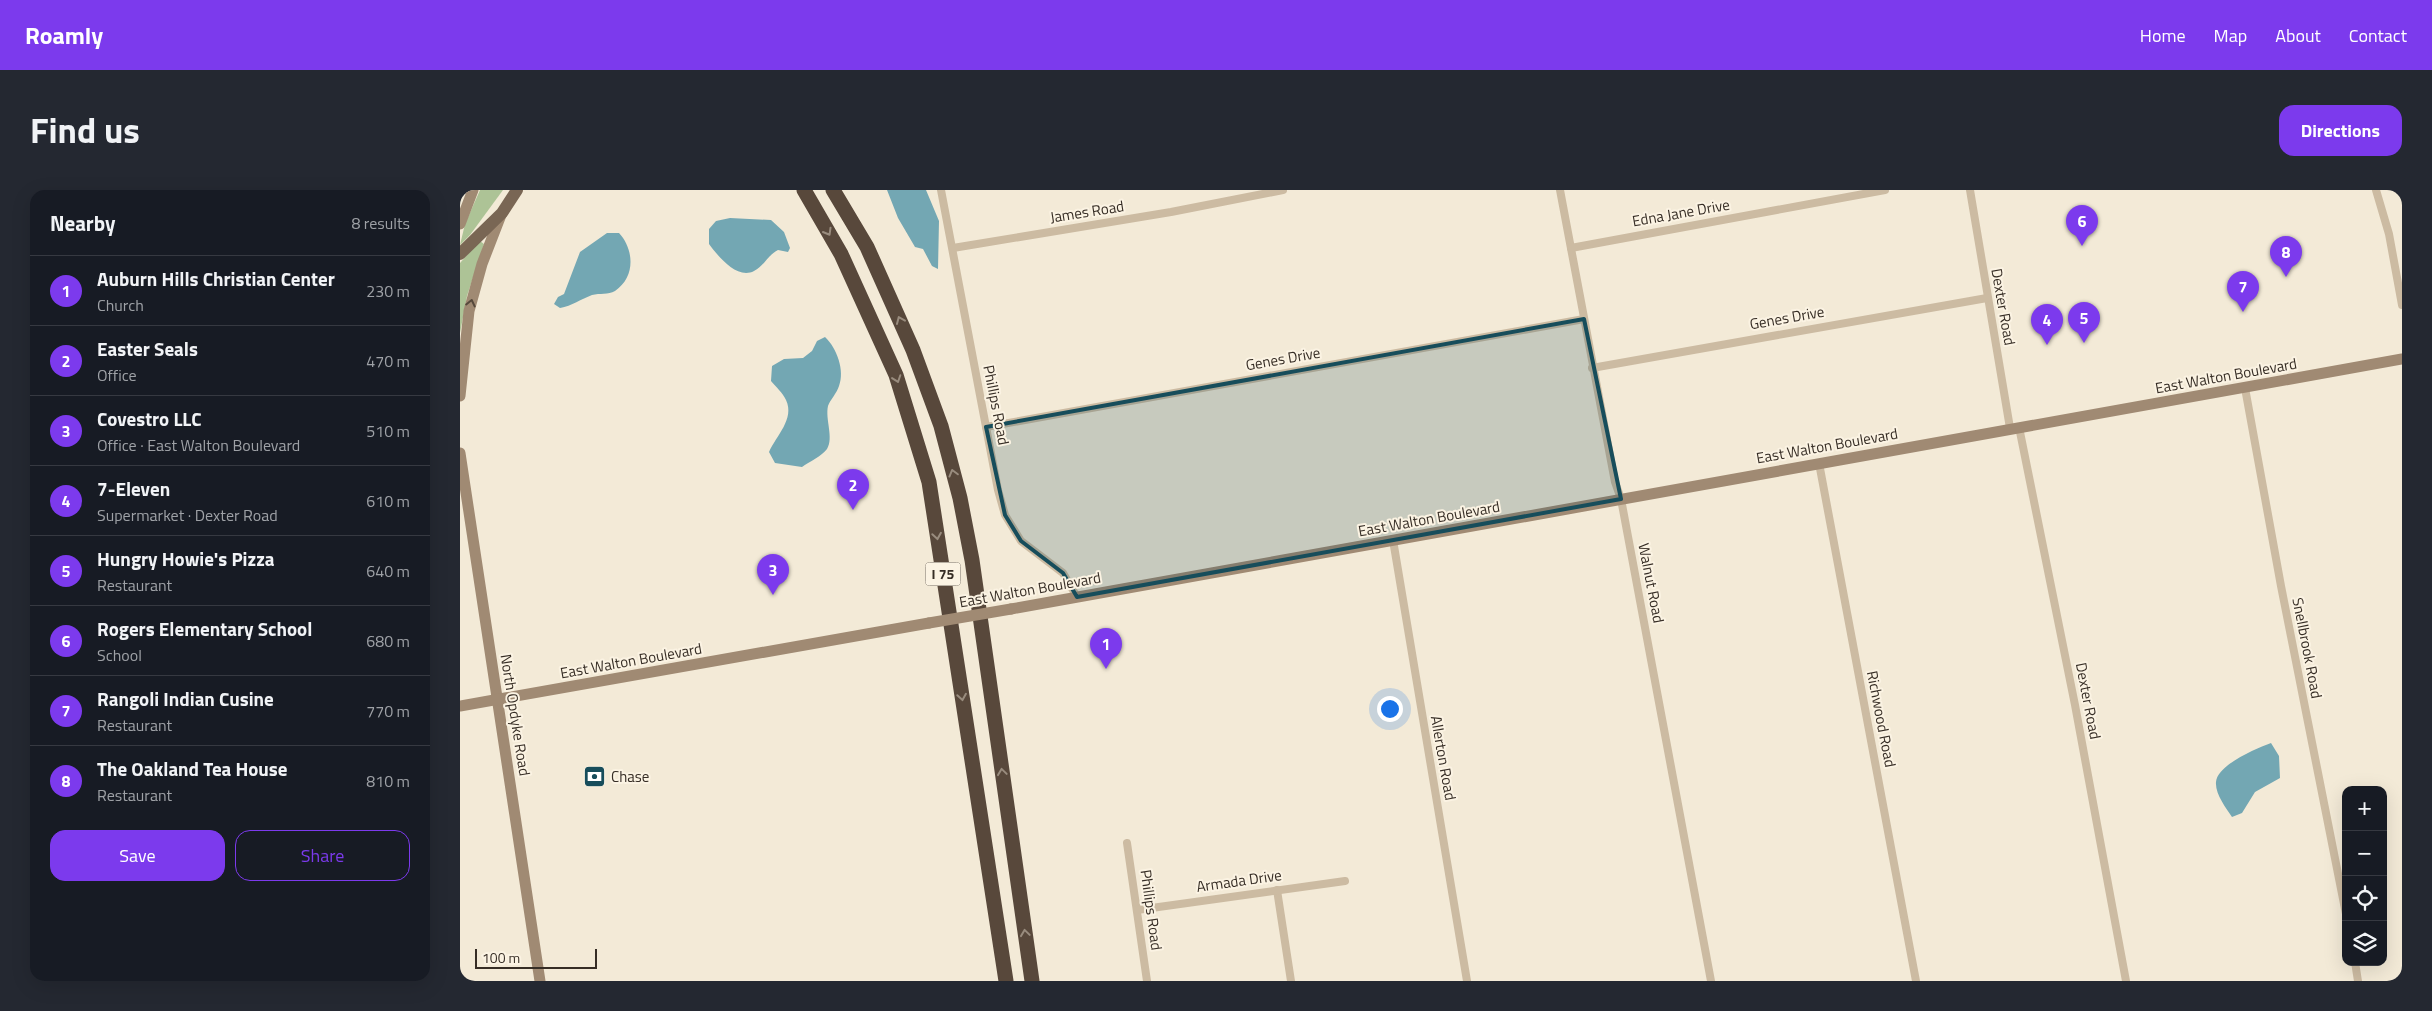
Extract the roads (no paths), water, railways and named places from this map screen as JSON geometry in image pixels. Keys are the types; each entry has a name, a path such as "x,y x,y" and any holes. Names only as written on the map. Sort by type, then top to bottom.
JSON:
{"highway":[{"name":"I 75","path":"804,190 841,254 885,348 899,382 929,482 1006,981"},
{"name":"I 75","path":"833,190 867,247 913,350 941,426 960,498 972,560 1032,981"}],"main road":[{"path":"460,224 473,190"},
{"path":"460,254 502,213 517,190"},
{"path":"460,396 463,351 472,297 502,213"},
{"name":"East Walton Boulevard","path":"460,706 2402,359"},
{"name":"North Opdyke Road","path":"460,454 540,981"}],"street":[{"name":"Phillips Road","path":"941,190 986,427 1005,515 1021,541 1063,573 1077,597"},
{"name":"James Road","path":"953,248 1171,212 1283,190"},
{"name":"Walnut Road","path":"1560,190 1592,368 1615,482 1621,499 1711,981"},
{"name":"Edna Jane Drive","path":"1571,248 1885,190"},
{"name":"Dexter Road","path":"1970,190 1987,298 2075,705 2126,981"},
{"path":"2376,190 2389,234 2402,305"},
{"name":"Genes Drive","path":"1592,368 1987,298"},
{"name":"Genes Drive","path":"986,427 1584,319"},
{"name":"Snellbrook Road","path":"2245,388 2281,586 2342,894"},
{"name":"Richwood Road","path":"1819,463 1916,981"},
{"name":"Allerton Road","path":"1393,540 1467,981"},
{"name":"Phillips Road","path":"1127,843 1147,981"},
{"name":"Armada Drive","path":"1137,910 1345,881"},
{"path":"1276,890 1290,981"},
{"path":"2356,966 2358,981"}],"water":[{"path":"887,190 926,190 939,221 938,269 932,266 923,249 915,247 898,218"},
{"path":"730,218 771,220 784,232 790,248 788,252 778,250 754,271 748,273 735,270 717,255 709,244 709,229 716,221"},
{"path":"607,233 619,233 628,247 630,255 629,271 622,285 615,291 592,295 564,307 560,308 554,304 558,297 564,294 580,252"},
{"path":"825,337 836,353 841,374 838,389 827,411 830,434 829,445 822,454 802,467 775,463 769,452 784,427 788,407 783,395 771,381 772,366 784,359 803,358 812,351 817,341"},
{"path":"2271,743 2279,756 2280,778 2255,792 2242,813 2232,817 2221,801 2217,791 2216,782 2218,776 2223,769 2239,758"}],"place":[{"name":"Rogers Elementary School","path":"2082,246"},
{"name":"The Oakland Tea House","path":"2286,277"},
{"name":"Rangoli Indian Cusine","path":"2243,312"},
{"name":"Hungry Howie's Pizza","path":"2084,343"},
{"name":"7-Eleven","path":"2047,345"},
{"name":"Easter Seals","path":"853,510"},
{"name":"Covestro LLC","path":"773,595"},
{"name":"Auburn Hills Christian Center","path":"1106,669"},
{"name":"Chase","path":"595,777"}]}
